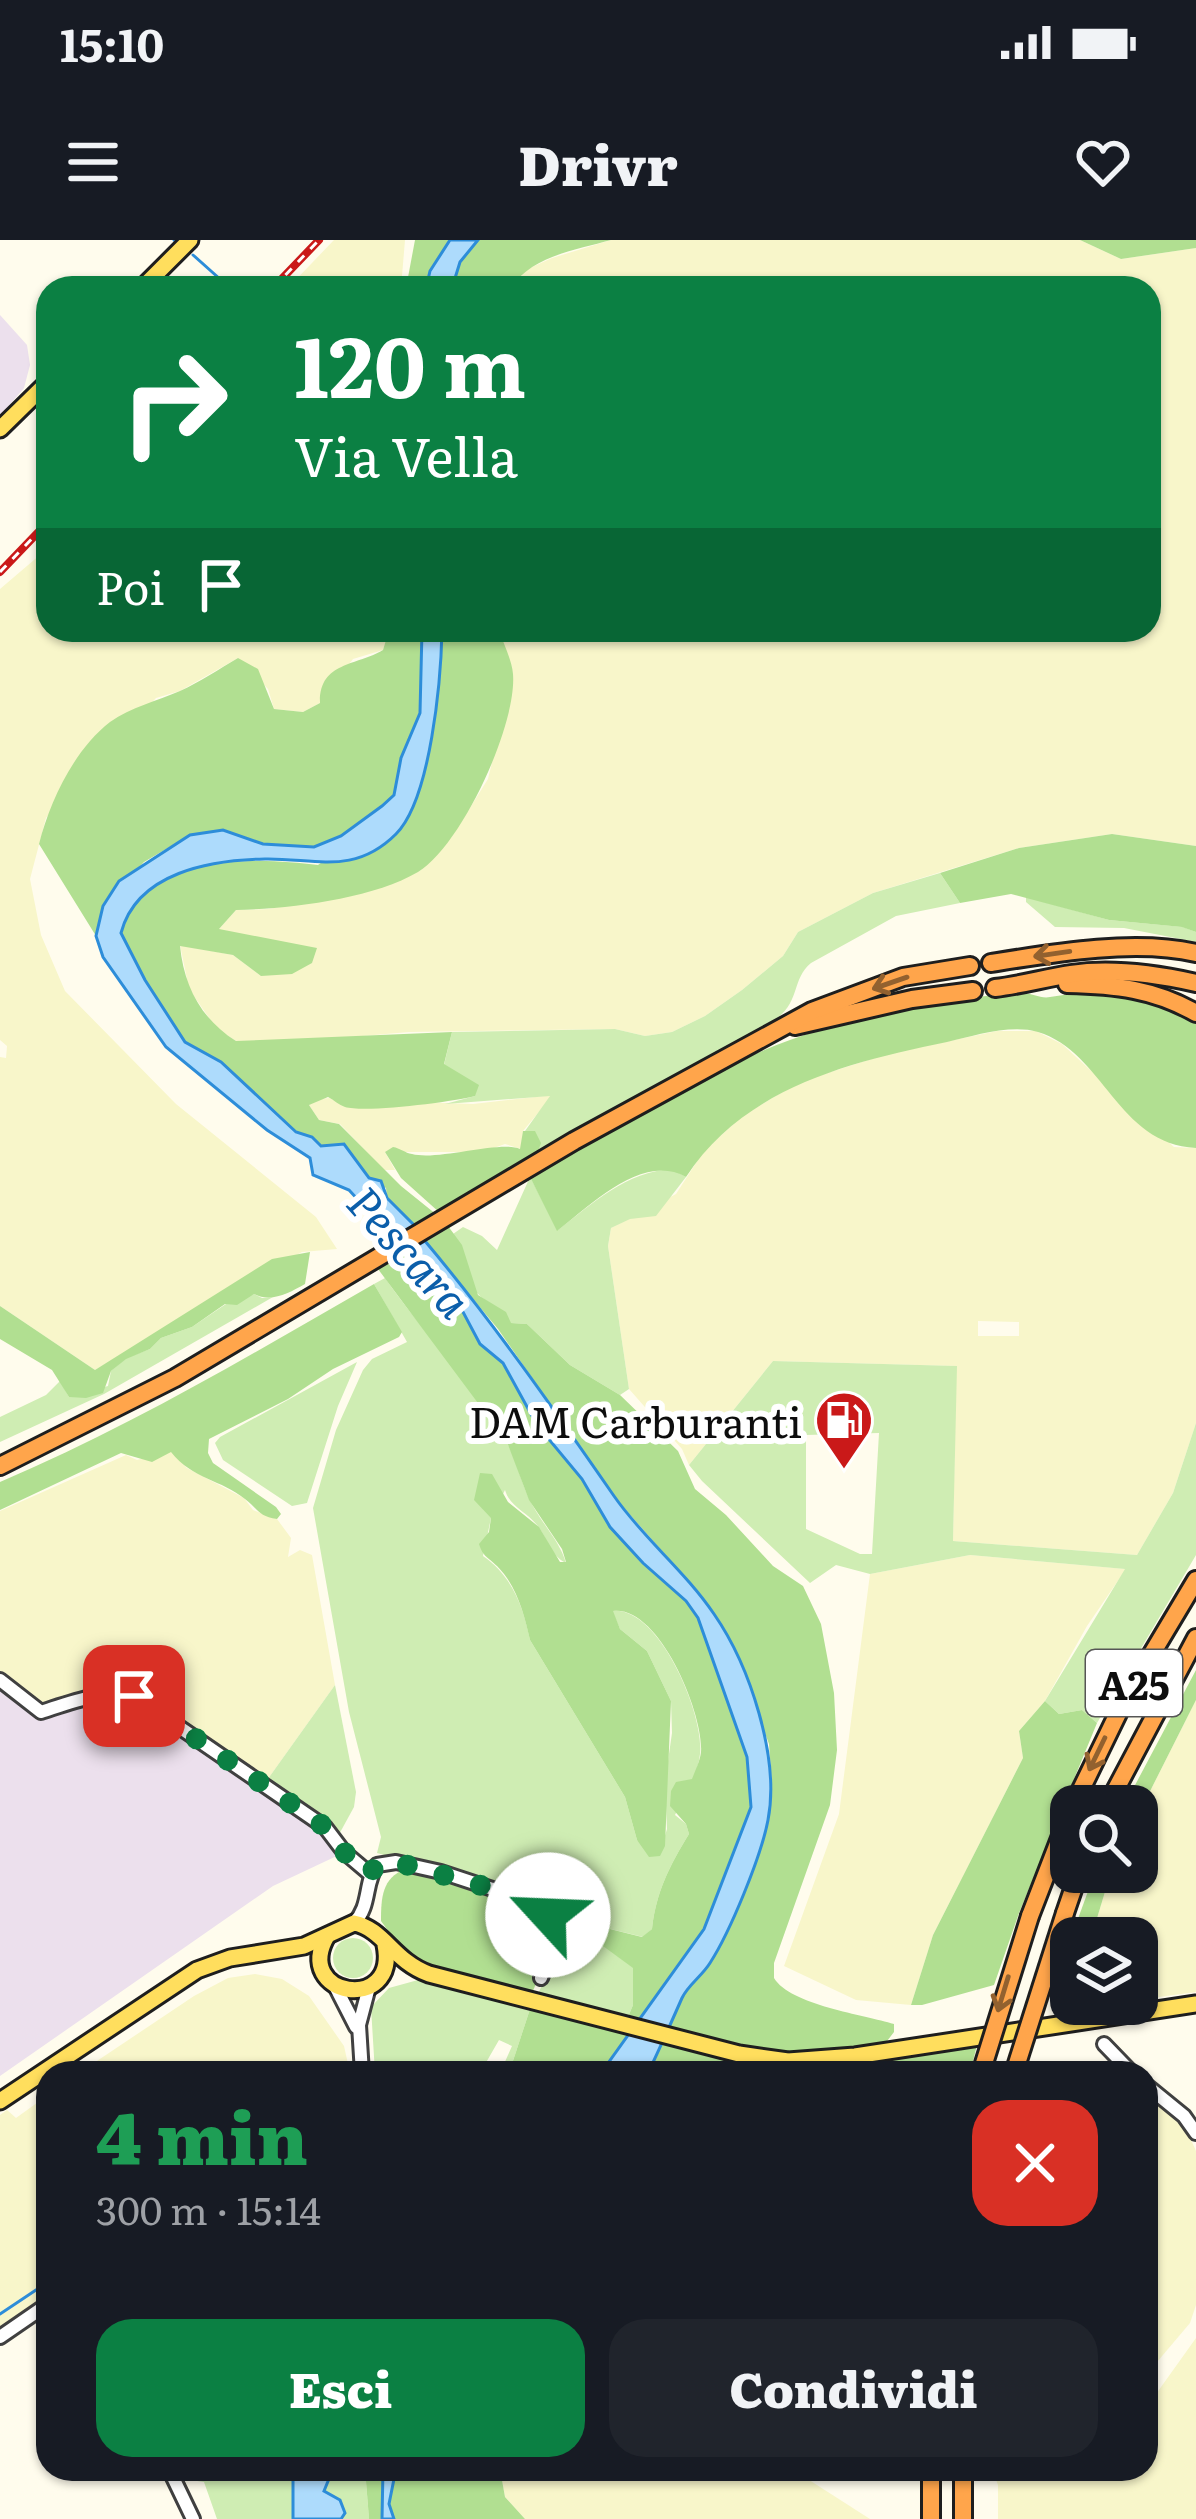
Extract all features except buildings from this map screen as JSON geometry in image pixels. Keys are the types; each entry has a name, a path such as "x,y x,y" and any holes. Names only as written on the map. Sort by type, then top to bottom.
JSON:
{"highway":[{"path":"991,963 1067,951 1153,947 1196,953"},
{"path":"1113,951 1144,963 1196,972"},
{"path":"0,1466 141,1396 574,1141 812,1011 903,977 970,967"},
{"path":"995,988 1068,974 1103,973 1196,983"},
{"path":"1048,981 1134,988 1196,1013"},
{"path":"783,1028 912,999 973,991"},
{"name":"A25","path":"1083,1785 1126,1697 1196,1580"},
{"name":"A25","path":"1118,1785 1196,1638"},
{"path":"1168,1685 1183,1678 1196,1657"},
{"name":"A25","path":"985,2061 1050,1865"},
{"path":"1018,2061 1072,1893"},
{"path":"931,2481 932,2519"},
{"path":"963,2481 963,2519"}],"main road":[{"path":"154,276 190,240"},
{"path":"0,430 36,394"},
{"path":"60,2061 197,1970 230,1958 304,1946 354,1924 381,1940 406,1964 429,1974 739,2054 788,2061 855,2056 1196,2004"},
{"path":"321,1968 320,1951 327,1936"},
{"path":"374,1983 386,1967 381,1940"},
{"path":"271,1952 321,1968 335,1985 348,1990 429,1974"},
{"path":"0,2101 36,2077"}],"street":[{"path":"0,1680 41,1712 93,1696 134,1696 309,1815 370,1874"},
{"path":"381,1940 367,1905 370,1874 377,1864 396,1862 541,1905 554,1923 556,1937 541,1978"},
{"path":"354,1924 367,1905"},
{"path":"361,2061 360,2013 374,1983"},
{"path":"335,1985 352,2014 360,2045"},
{"path":"1104,2044 1120,2061"},
{"path":"1158,2095 1196,2133"},
{"path":"0,2337 36,2312"},
{"path":"176,2481 193,2519"}],"shaded area":[{"path":"334,240 405,240 402,276 300,276"},
{"path":"611,240 1080,240 1121,259 1196,248 1196,846 1112,834 1019,848 873,893 798,932 783,956 742,990 672,1032 645,1036 615,1029 409,1032 293,1042 236,1041 216,1028 189,989 180,945 233,955 261,976 218,930 236,910 370,891 421,870 461,822 488,779 513,675 503,642 1161,642 1161,276 518,276 552,258"},
{"path":"0,315 27,345 30,365 24,388 0,416"},
{"path":"36,558 36,642 385,642 383,650 353,659 320,703 303,712 274,709 268,689 238,658 180,691 156,698 46,818 30,879 41,935 65,991 176,1104 316,1217 337,1249 302,1252 95,1370 0,1306 0,1057 6,1058 7,1046 0,1040 0,589"},
{"path":"997,1031 1036,1031 1062,1044 1174,1147 1196,1148 1196,1423 1173,1493 1137,1555 953,1541 956,1366 773,1361 689,1465 682,1449 629,1389 608,1246 611,1228 676,1194 703,1152 741,1117 799,1082 887,1054","holes":["978,1321 1019,1322 1019,1336 978,1336"]},
{"path":"553,1095 523,1131 521,1149 505,1144 483,1152 385,1152 395,1170 384,1170 340,1124 319,1120 309,1105 330,1098 346,1107 368,1108"},
{"path":"171,1451 187,1468 244,1498 253,1510 277,1519 291,1538 288,1557 300,1550 312,1555 335,1685 265,1783 137,1695 42,1708 0,1674 0,1511 126,1455 137,1460"},
{"path":"970,1555 1126,1569 1045,1701 1019,1731 1023,1758 933,1935 911,2005 856,2000 784,1966 839,1814 870,1574"},
{"path":"0,1685 44,1717 117,1696 137,1702 320,1828 341,1854 273,1886 0,2076"},
{"path":"1196,1700 1196,1992 1158,1997 1158,1917 1097,1917 1105,1893 1158,1893 1158,1785 1153,1785"},
{"path":"255,1974 282,1979 309,1996 344,2046 347,2061 97,2061 194,1996 228,1978"},
{"path":"36,2104 36,2302 0,2327 0,2115 7,2110 16,2118"},
{"path":"1158,2104 1184,2124 1196,2151 1196,2305 1190,2323 1158,2361"},
{"path":"1196,2338 1196,2519 998,2519 996,2481 1158,2481 1158,2391"},
{"path":"502,2481 811,2481 870,2519 525,2519 505,2497"}],"green space":[{"path":"415,240 450,240 429,276 408,276"},
{"path":"478,240 611,240 542,261 521,276 456,276 460,262"},
{"path":"1080,240 1196,240 1196,248 1121,259"},
{"path":"385,642 422,642 420,713 401,758 394,795 341,836 314,847 263,844 223,830 190,835 144,862 103,906 96,936 39,844 65,777 97,734 118,717 238,658 258,669 274,709 303,712 320,703 321,690 332,672 383,650"},
{"path":"442,642 503,642 513,674 506,723 484,782 435,858 399,881 354,896 236,910 219,929 317,948 312,963 292,974 261,976 233,955 180,946 196,1000 213,1023 236,1041 452,1032 444,1064 479,1085 475,1096 389,1108 345,1107 328,1097 309,1105 319,1120 339,1124 437,1215 416,1227 344,1144 321,1146 296,1133 221,1062 184,1042 121,934 133,907 175,874 233,862 318,865 417,793"},
{"path":"1112,834 1196,846 1196,932 1109,920 1011,894 960,903 940,873 1019,848"},
{"path":"940,873 960,903 896,916 811,963 789,1005 775,1020 535,1156 535,1131 525,1131 550,1096 445,1104 475,1096 444,1065 452,1032 615,1029 645,1036 672,1032 742,990 783,956 798,932 873,893"},
{"path":"1026,897 1109,920 1183,927 1196,932 1196,942 1124,928 1055,927"},
{"path":"1104,991 1155,1000 1196,1021 1196,1148 1169,1143 1147,1131 1060,1043 1038,1032 1016,1029 873,1059 802,1084 737,1121 686,1177 670,1171 635,1176 557,1231 530,1177 689,1085 815,1032 968,998"},
{"path":"523,1131 535,1131 541,1143 537,1154 440,1213 401,1178 385,1152 393,1147 423,1155 520,1149"},
{"path":"672,1169 686,1177 656,1216 630,1219 611,1228 608,1246 629,1389 620,1395 570,1365 527,1324 510,1323 479,1295 453,1234 463,1227 497,1250 530,1177 558,1230 625,1182"},
{"path":"448,1226 462,1245 478,1295 506,1312 511,1323 527,1324 570,1365 620,1395 678,1451 695,1489 773,1566 803,1586 821,1624 834,1693 837,1750 830,1805 774,1963 774,1978 811,2002 894,2024 884,2045 803,2055 771,2053 670,2028 682,1996 709,1966 757,1856 768,1823 772,1786 769,1744 736,1655 677,1568 617,1500 498,1329 425,1241"},
{"path":"411,1249 462,1310 480,1344 503,1363 537,1425 582,1479 610,1527 686,1601 698,1619 747,1757 751,1807 704,1929 641,2021 628,2017 633,2005 633,1968 571,1931 569,1924 578,1921 642,1937 652,1929 665,1879 689,1834 670,1806 676,1782 692,1779 700,1759 695,1713 662,1643 647,1625 630,1614 613,1611 620,1629 647,1651 671,1701 665,1846 660,1856 649,1857 637,1840 625,1797 530,1640 510,1582 479,1544 489,1532 491,1518 474,1500 480,1473 492,1474 508,1502 539,1527 560,1562 566,1562 529,1500 507,1442 378,1269"},
{"path":"310,1252 305,1284 280,1296 254,1294 237,1305 225,1304 192,1327 161,1338 150,1349 126,1359 111,1371 103,1393 86,1398 69,1397 52,1370 0,1339 0,1306 95,1370 272,1259"},
{"path":"385,1278 491,1416 533,1506 560,1548 566,1563 505,1490 491,1518 483,1556 515,1593 530,1640 625,1797 637,1840 659,1855 667,1829 671,1701 647,1651 620,1629 612,1611 629,1614 646,1625 687,1690 700,1754 675,1815 689,1834 665,1879 652,1929 643,1937 578,1921 584,1938 603,1945 634,1968 628,2017 538,1994 560,1945 558,1922 540,1899 377,1853 381,1837 349,1712 313,1508 336,1430 363,1370 372,1359 407,1342 374,1284"},
{"path":"374,1284 402,1332 399,1337 209,1439 213,1463 276,1507 281,1514 277,1519 188,1468 171,1452 152,1462 121,1453 0,1510 0,1482 143,1414"},
{"path":"254,1294 273,1297 104,1394 0,1442 0,1417 46,1395 60,1381 69,1397 108,1386 111,1371 126,1358"},
{"path":"773,1361 957,1366 953,1541 1137,1555 1173,1493 1196,1423 1196,1555 1097,1723 1082,1710 1059,1714 1045,1701 1125,1569 970,1555 870,1574 836,1565 810,1583 689,1465","holes":["879,1433 872,1554 860,1554 806,1529 806,1435"]},
{"path":"357,1362 307,1503 292,1506 223,1460 215,1443 220,1437"},
{"path":"1196,1670 1196,1700 1153,1785 1135,1785"},
{"path":"335,1685 356,1792 354,1807 337,1838 265,1783"},
{"path":"1045,1701 1059,1714 1082,1710 1097,1723 1072,1785 1050,1785 1050,1837 994,1985 911,2005 933,1935 1023,1758 1019,1731"},
{"path":"405,1869 532,1903 551,1926 552,1942 533,1991 411,1962 381,1921 387,1883"},
{"path":"1087,1893 1105,1893 1097,1917 1079,1917"},
{"path":"353,1938 367,1944 373,1958 367,1972 353,1978 339,1972 333,1958 339,1944"},
{"path":"418,1980 530,2009 513,2061 505,2061 512,2046 499,2040 487,2061 374,2061 371,2007 389,1988"},
{"path":"530,2009 629,2035 610,2061 513,2061"},
{"path":"662,2044 728,2061 654,2061"},
{"path":"977,2045 973,2061 873,2061"},
{"path":"197,2481 293,2481 293,2519 217,2519 204,2482"},
{"path":"328,2481 366,2481 369,2519 341,2519 345,2513 340,2501 324,2491"},
{"path":"366,2481 383,2481 382,2519 369,2519"},
{"path":"394,2481 502,2481 505,2497 525,2519 394,2519 389,2504"}],"water":[{"path":"450,240 478,240 460,262 456,276 429,276"},
{"name":"Pescara","path":"422,642 441,642 436,707 418,794 396,834 380,847 334,862 244,860 200,867 159,883 143,896 121,933 185,1042 221,1062 296,1132 321,1146 344,1144 369,1178 381,1181 387,1198 416,1227 395,1240 349,1190 313,1175 310,1158 267,1130 166,1047 103,957 96,936 103,906 119,881 190,835 223,830 263,844 314,847 341,836 394,795 401,758 420,713"},
{"name":"Pescara","path":"425,1241 499,1334 625,1511 714,1614 739,1659 759,1713 771,1795 759,1854 727,1933 707,1968 685,1993 654,2061 610,2061 704,1929 751,1807 747,1757 698,1618 610,1527 582,1479 537,1425 503,1363 480,1344 462,1310 411,1249"},
{"path":"293,2481 328,2481 324,2491 340,2500 345,2513 341,2519 293,2519"},
{"path":"383,2481 394,2481 389,2504 394,2519 382,2519"}],"waterway":[{"path":"193,255 217,276"},
{"path":"0,2314 36,2290"}],"railway":[{"path":"284,276 319,240"},
{"path":"0,572 36,534"}],"place":[{"name":"DAM Carburanti","path":"844,1471"}],"route":[{"path":"134,1696 325,1827 370,1874 377,1864 396,1862 441,1872 530,1899 548,1915"}]}
